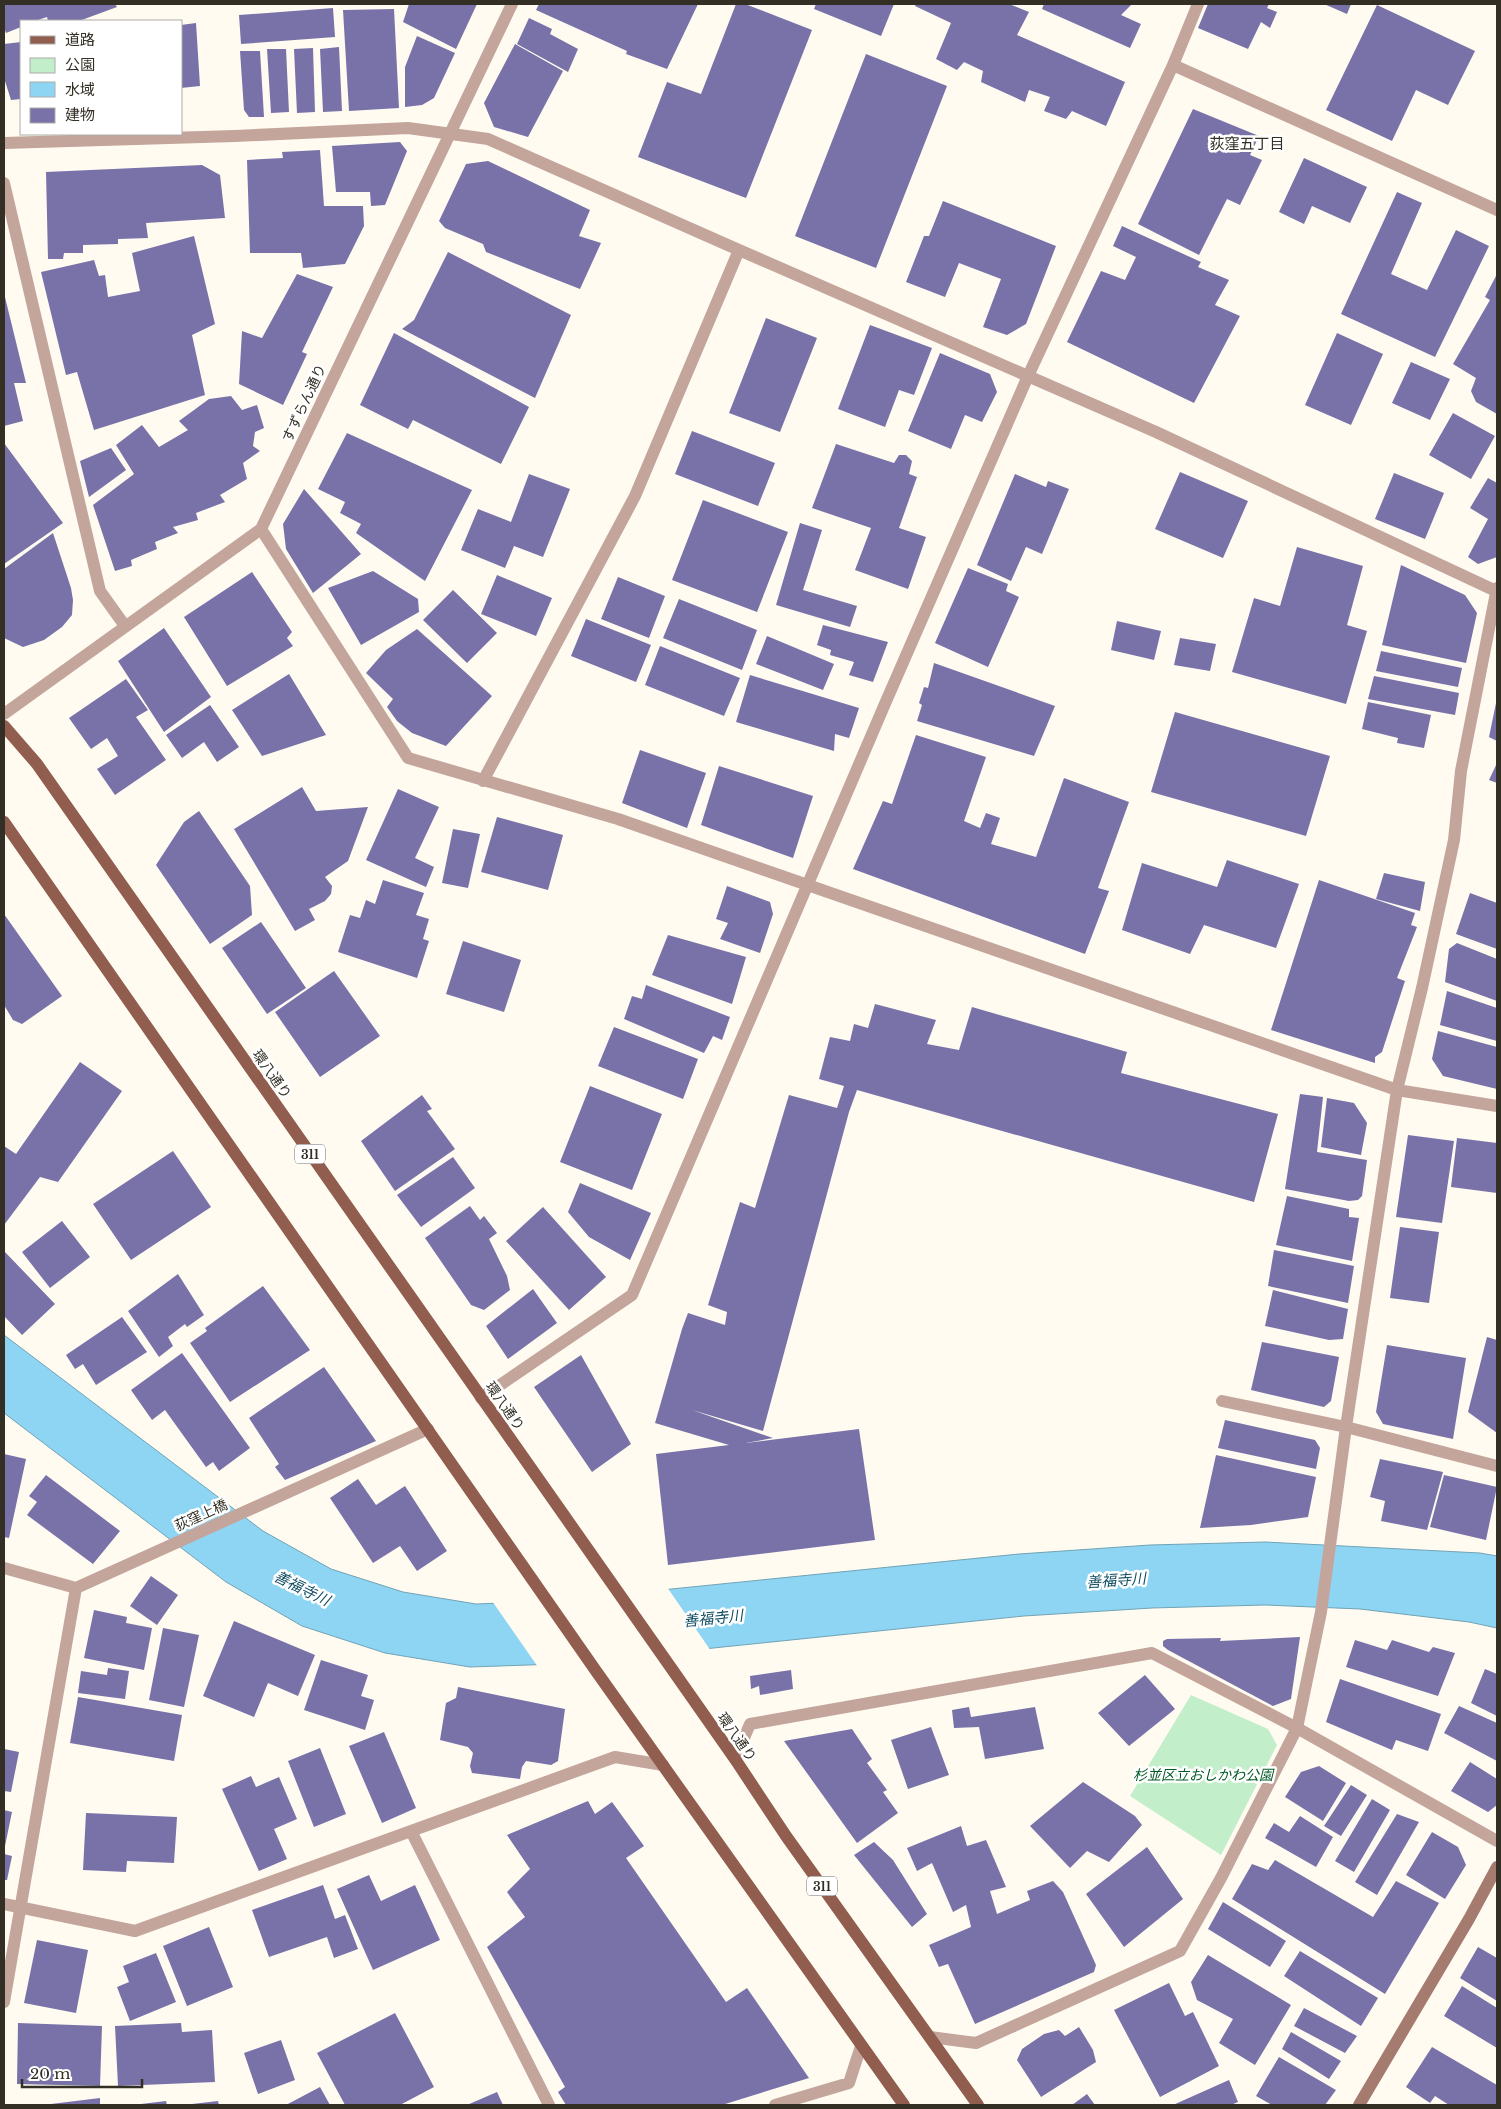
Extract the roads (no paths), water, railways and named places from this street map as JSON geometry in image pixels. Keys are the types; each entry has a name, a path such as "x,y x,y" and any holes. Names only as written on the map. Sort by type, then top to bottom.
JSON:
{"main road":[{"name":"環八通り","path":"4,726 37,764 735,1759 786,1836 978,2105"},
{"path":"4,822 596,1671 904,2105"}],"street":[{"name":"すずらん通り","path":"4,714 261,529 449,132 512,4"},
{"path":"481,1398 632,1295 807,885 1028,376 1172,65 1198,4"},
{"path":"1172,65 1497,210"},
{"path":"4,143 235,136 408,128 449,132 488,139 1156,432 1496,589 1461,771 1454,840 1422,988 1397,1090 1346,1427 1321,1612 1297,1728 1221,1878 1180,1951 976,2043 930,2037"},
{"path":"4,183 100,591 125,626"},
{"path":"483,781 635,496 738,250"},
{"path":"261,529 408,758 618,819 1397,1090 1497,1106"},
{"path":"1222,1401 1346,1427 1497,1466"},
{"name":"荻窪上橋","path":"76,1588 428,1430"},
{"path":"4,1568 76,1588 4,2002"},
{"path":"735,1759 750,1724 1152,1654 1297,1728 1497,1842"},
{"path":"4,1904 135,1931 615,1757 663,1765"},
{"path":"411,1831 549,2105"},
{"path":"1359,2105 1469,1919 1497,1866"},
{"path":"775,2105 849,2083 861,2046"}],"water":[{"name":"善福寺川","path":"4,1335 263,1531 331,1569 403,1592 476,1604 552,1601 1019,1554 1150,1545 1265,1542 1480,1553 1497,1556 1497,1628 1469,1622 1360,1609 1265,1605 1152,1608 1024,1616 558,1664 470,1667 385,1653 302,1626 226,1582 4,1413"}],"district":[{"name":"荻窪五丁目","path":"1247,143"}],"park label":[{"name":"杉並区立おしかわ公園","path":"1203,1775"}]}
